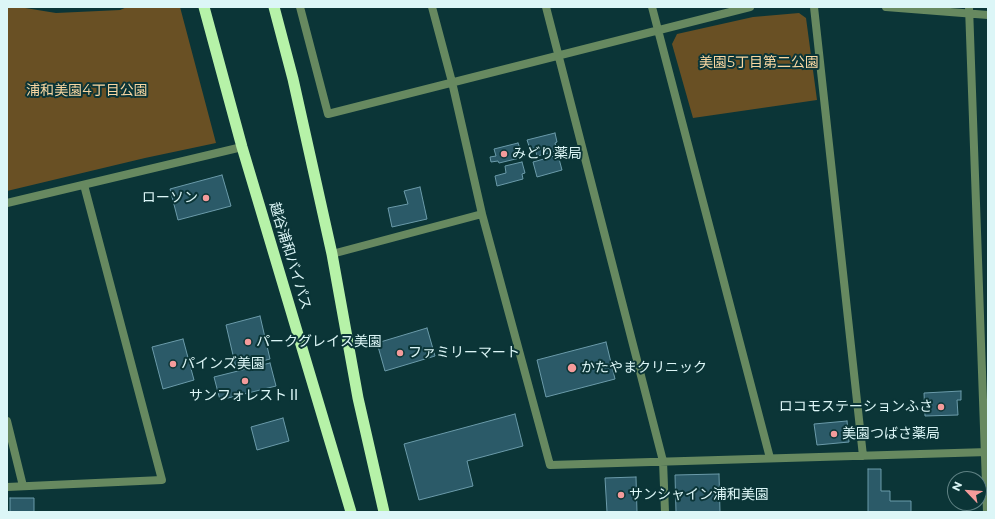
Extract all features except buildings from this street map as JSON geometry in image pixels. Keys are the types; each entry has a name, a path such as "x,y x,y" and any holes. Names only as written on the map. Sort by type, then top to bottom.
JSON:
{"highway":[{"name":"越谷浦和バイパス","path":"204,7 242,147 351,512"},
{"path":"274,7 293,79 332,254 358,398 384,512"}],"street":[{"path":"300,7 328,114 750,7"},
{"path":"432,7 452,82 482,214 550,465 987,452"},
{"path":"546,7 663,461 665,512"},
{"path":"652,7 770,458"},
{"path":"814,7 864,456"},
{"path":"886,7 968,10 988,16"},
{"path":"968,10 987,452 987,512"},
{"path":"7,203 242,147"},
{"path":"7,487 162,480 84,184"},
{"path":"332,254 482,214"},
{"path":"7,421 23,486"}],"green space":[{"name":"浦和美園4丁目公園","path":"7,7 19,7 56,13 120,10 127,7 180,7 216,143 145,158 7,191"},
{"name":"美園5丁目第二公園","path":"799,13 806,18 817,100 693,118 672,44 677,34 753,17"}],"place":[{"name":"みどり薬局","path":"504,154"},
{"name":"ローソン","path":"206,198"},
{"name":"パークグレイス美園","path":"248,342"},
{"name":"ファミリーマート","path":"400,353"},
{"name":"パインズ美園","path":"173,364"},
{"name":"かたやまクリニック","path":"572,368"},
{"name":"サンフォレストⅡ","path":"245,381"},
{"name":"ロコモステーションふさ","path":"941,407"},
{"name":"美園つばさ薬局","path":"834,434"},
{"name":"サンシャイン浦和美園","path":"621,495"}]}
